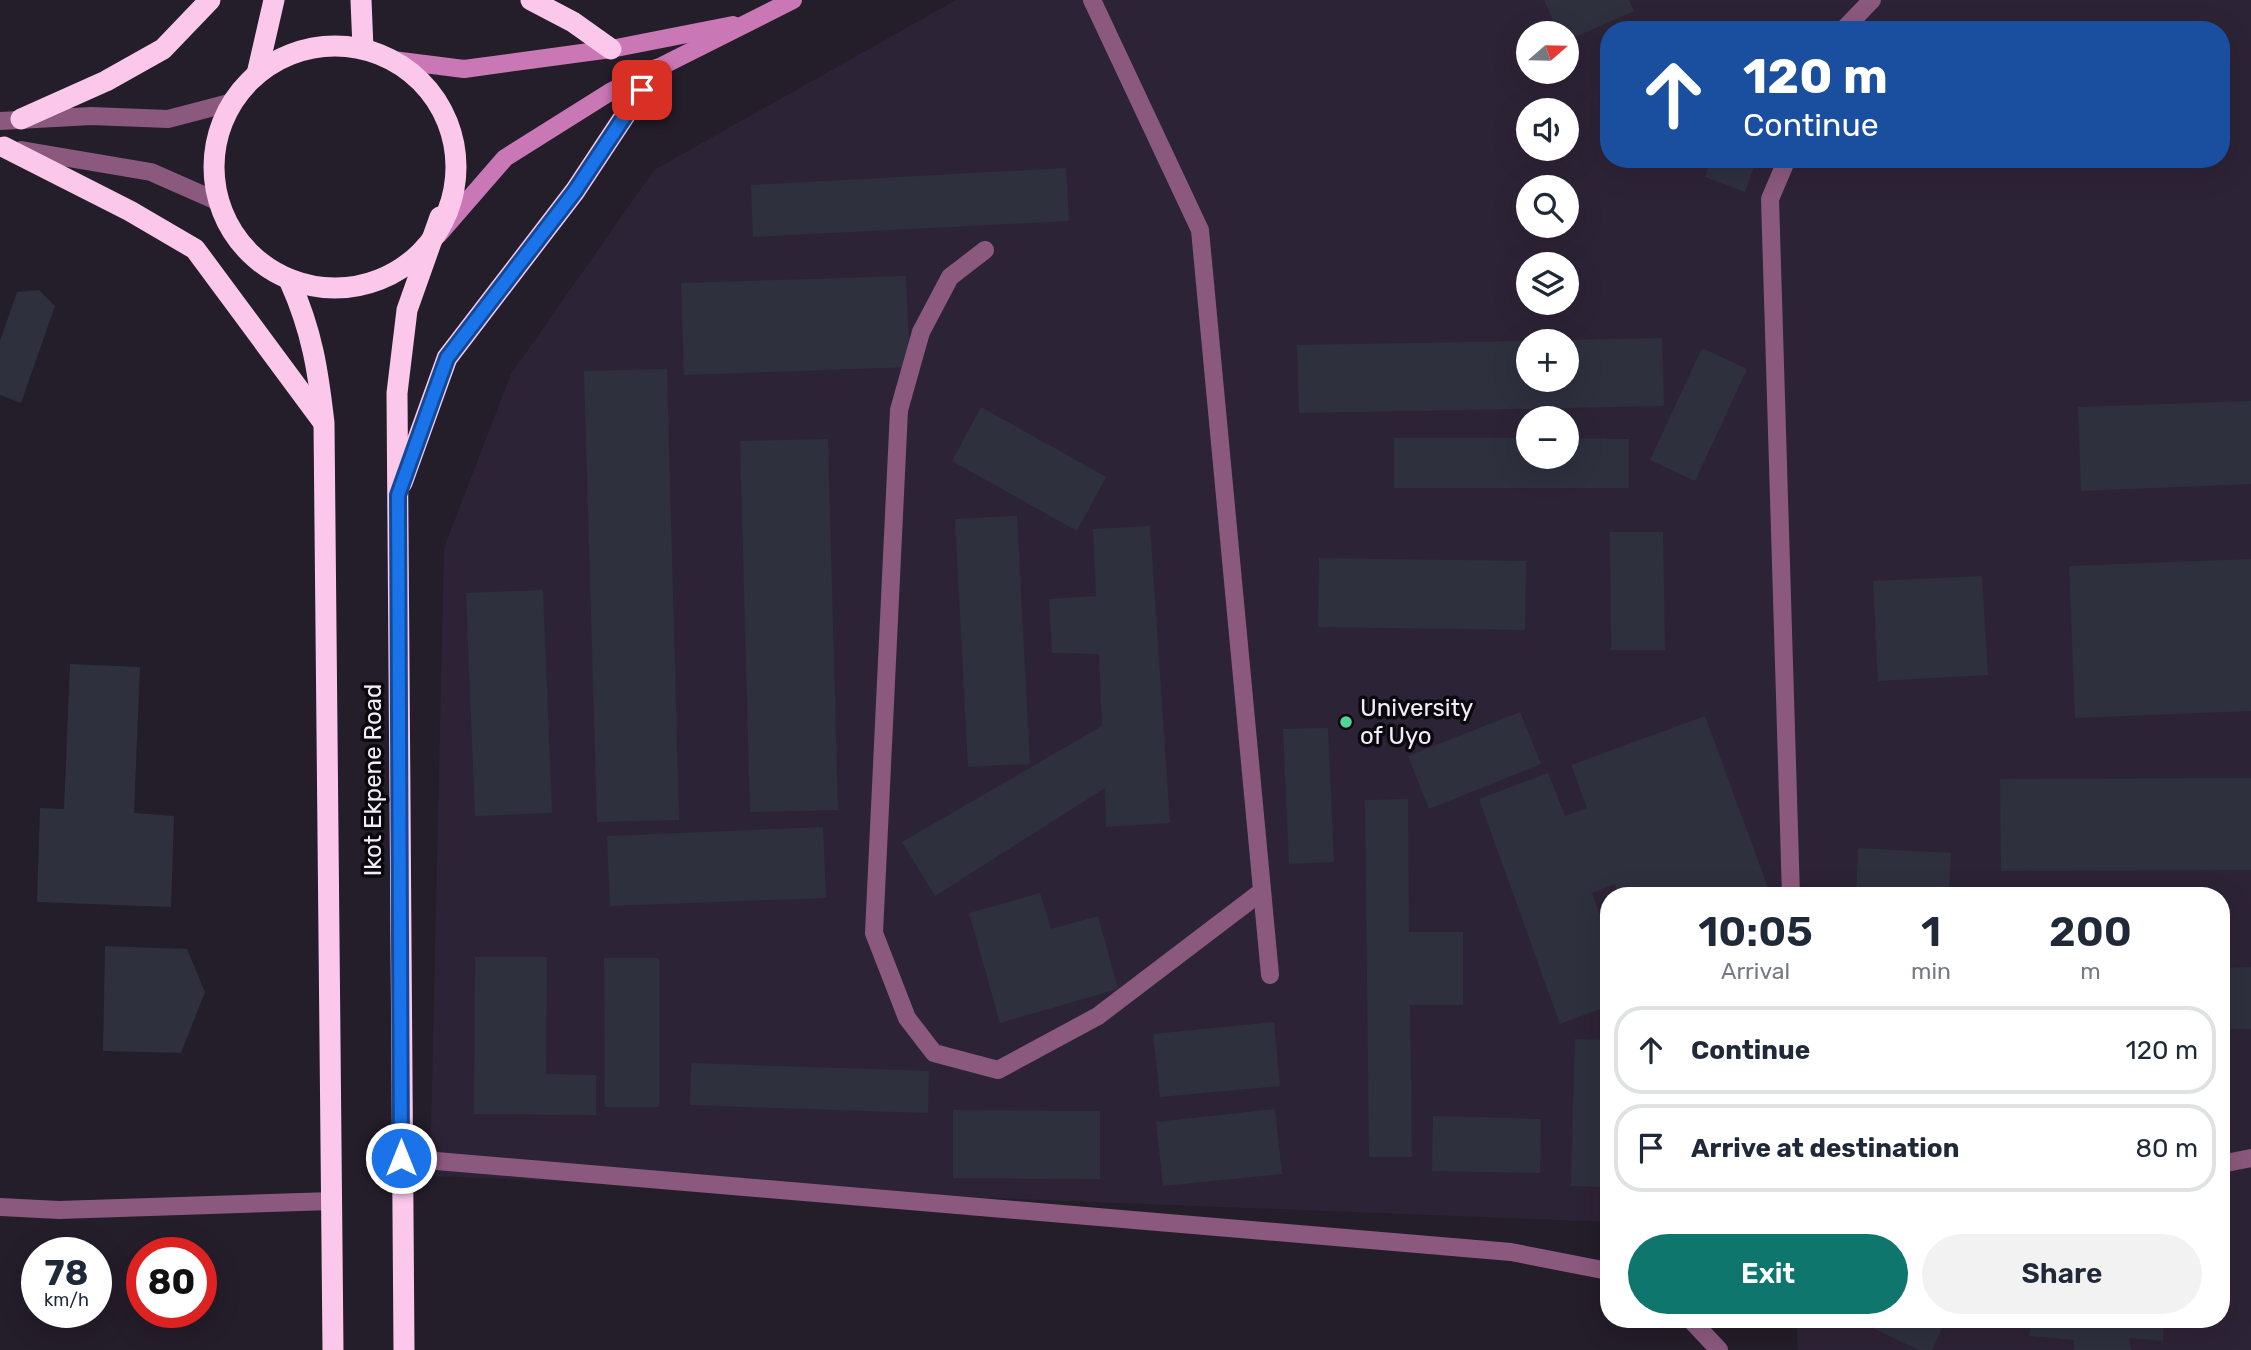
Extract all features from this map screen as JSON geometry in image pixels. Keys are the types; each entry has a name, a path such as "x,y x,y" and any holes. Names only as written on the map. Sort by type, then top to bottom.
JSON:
{"highway":[{"path":"10,120 106,81 163,49 210,0"},
{"path":"257,74 274,0"},
{"path":"361,0 363,48"},
{"path":"531,0 573,22 611,48"},
{"path":"325,46 363,48 393,60 421,80 441,106 454,138 457,171 453,204 439,226 388,279 356,289 323,289 290,282 259,262 234,235 219,202 218,138 233,102 257,74 289,54 325,46"},
{"path":"398,495 447,358 575,191 655,70"},
{"path":"2,146 130,211 195,249 324,423"},
{"name":"Ikot Ekpene Road","path":"404,1350 397,393 407,310 439,226"},
{"name":"Ikot Ekpene Road","path":"290,282 308,321 324,423 323,560 333,1350"}],"main road":[{"path":"439,226 505,158 610,92 793,0"},
{"path":"393,60 464,69 611,48 757,20"}],"street":[{"path":"1092,0 1200,230 1270,975"},
{"path":"1852,21 1872,0"},
{"path":"10,120 91,116 168,119 233,102"},
{"path":"2,146 84,163 152,172 219,202"},
{"path":"1783,168 1770,199 1791,887"},
{"path":"985,250 950,277 921,332 899,410 874,933 907,1018 934,1054 998,1070 1097,1016 1261,892"},
{"path":"401,1158 1511,1252 1600,1269"},
{"path":"2230,1162 2251,1158"},
{"path":"0,1207 59,1210 332,1201"},
{"path":"1698,1328 1719,1350"}],"shaded area":[{"name":"University of Uyo","path":"956,0 2251,0 2251,1350 1798,1350 1797,1328 2230,1328 2230,887 1600,887 1600,1222 430,1176 444,548 511,374 654,170"}],"building":[{"path":"1544,0 1629,0 1634,11 1611,21 1600,21 1600,26 1579,35 1579,21 1554,21"},
{"path":"1066,168 1069,221 753,237 751,185"},
{"path":"1708,168 1754,168 1745,192 1705,177"},
{"path":"906,276 910,367 684,375 681,283"},
{"path":"39,290 55,306 21,403 0,395 0,341 17,292"},
{"path":"1662,338 1664,406 1516,406 1516,409 1299,413 1297,345 1516,341 1516,392 1579,392 1579,340"},
{"path":"1702,348 1747,369 1695,481 1650,460"},
{"path":"667,369 679,820 597,822 584,371"},
{"path":"2251,401 2251,484 2081,491 2078,407"},
{"path":"981,407 1106,477 1077,531 952,461"},
{"path":"1394,438 1516,438 1516,469 1579,469 1579,438 1629,439 1629,488 1394,488"},
{"path":"828,439 838,810 750,812 740,441"},
{"path":"1017,516 1030,764 968,767 955,519"},
{"path":"1150,526 1170,823 1106,827 1105,788 935,896 902,842 1102,726 1099,654 1052,653 1049,599 1096,596 1093,529"},
{"path":"1610,532 1663,532 1665,650 1611,650"},
{"path":"1319,558 1526,561 1525,630 1318,627"},
{"path":"2251,559 2251,711 2075,718 2069,566"},
{"path":"1982,576 1988,675 1878,681 1873,581"},
{"path":"543,590 552,813 475,816 466,593"},
{"path":"70,664 140,667 134,813 174,816 171,907 37,902 40,808 64,809"},
{"path":"1520,712 1541,764 1429,809 1408,756"},
{"path":"1705,716 1768,887 1616,887 1615,884 1600,887 1600,890 1592,893 1600,915 1600,1009 1560,1024 1479,799 1548,773 1565,816 1587,808 1571,765"},
{"path":"1328,728 1334,862 1289,864 1283,729"},
{"path":"2251,778 2251,870 2001,871 2000,779"},
{"path":"1408,799 1409,932 1463,932 1463,1005 1410,1005 1412,1157 1369,1157 1365,800"},
{"path":"823,827 826,898 610,906 607,836"},
{"path":"1858,848 1951,853 1949,887 1856,887"},
{"path":"1040,893 1051,929 1098,916 1118,989 1000,1023 969,913"},
{"path":"105,946 187,949 205,992 181,1053 103,1051"},
{"path":"475,957 547,957 546,1074 596,1075 596,1115 474,1114"},
{"path":"604,958 659,958 659,1107 605,1107"},
{"path":"2251,967 2251,1029 2230,1029 2230,968"},
{"path":"1274,1022 1280,1086 1160,1097 1153,1034"},
{"path":"1575,1039 1600,1040 1600,1187 1571,1186"},
{"path":"691,1063 929,1071 928,1113 690,1105"},
{"path":"1275,1109 1282,1174 1163,1186 1156,1122"},
{"path":"953,1110 1100,1111 1100,1179 953,1178"},
{"path":"1433,1116 1541,1119 1540,1173 1432,1171"},
{"path":"1872,1328 1942,1328 1932,1350 1919,1350"},
{"path":"2030,1328 2164,1328 2163,1341 2129,1338 2131,1350 2074,1350 2074,1340 2029,1336"}],"place":[{"name":"University of Uyo","path":"1346,722"}],"route":[{"path":"401,1158 398,495 447,358 575,191 642,90"}]}
